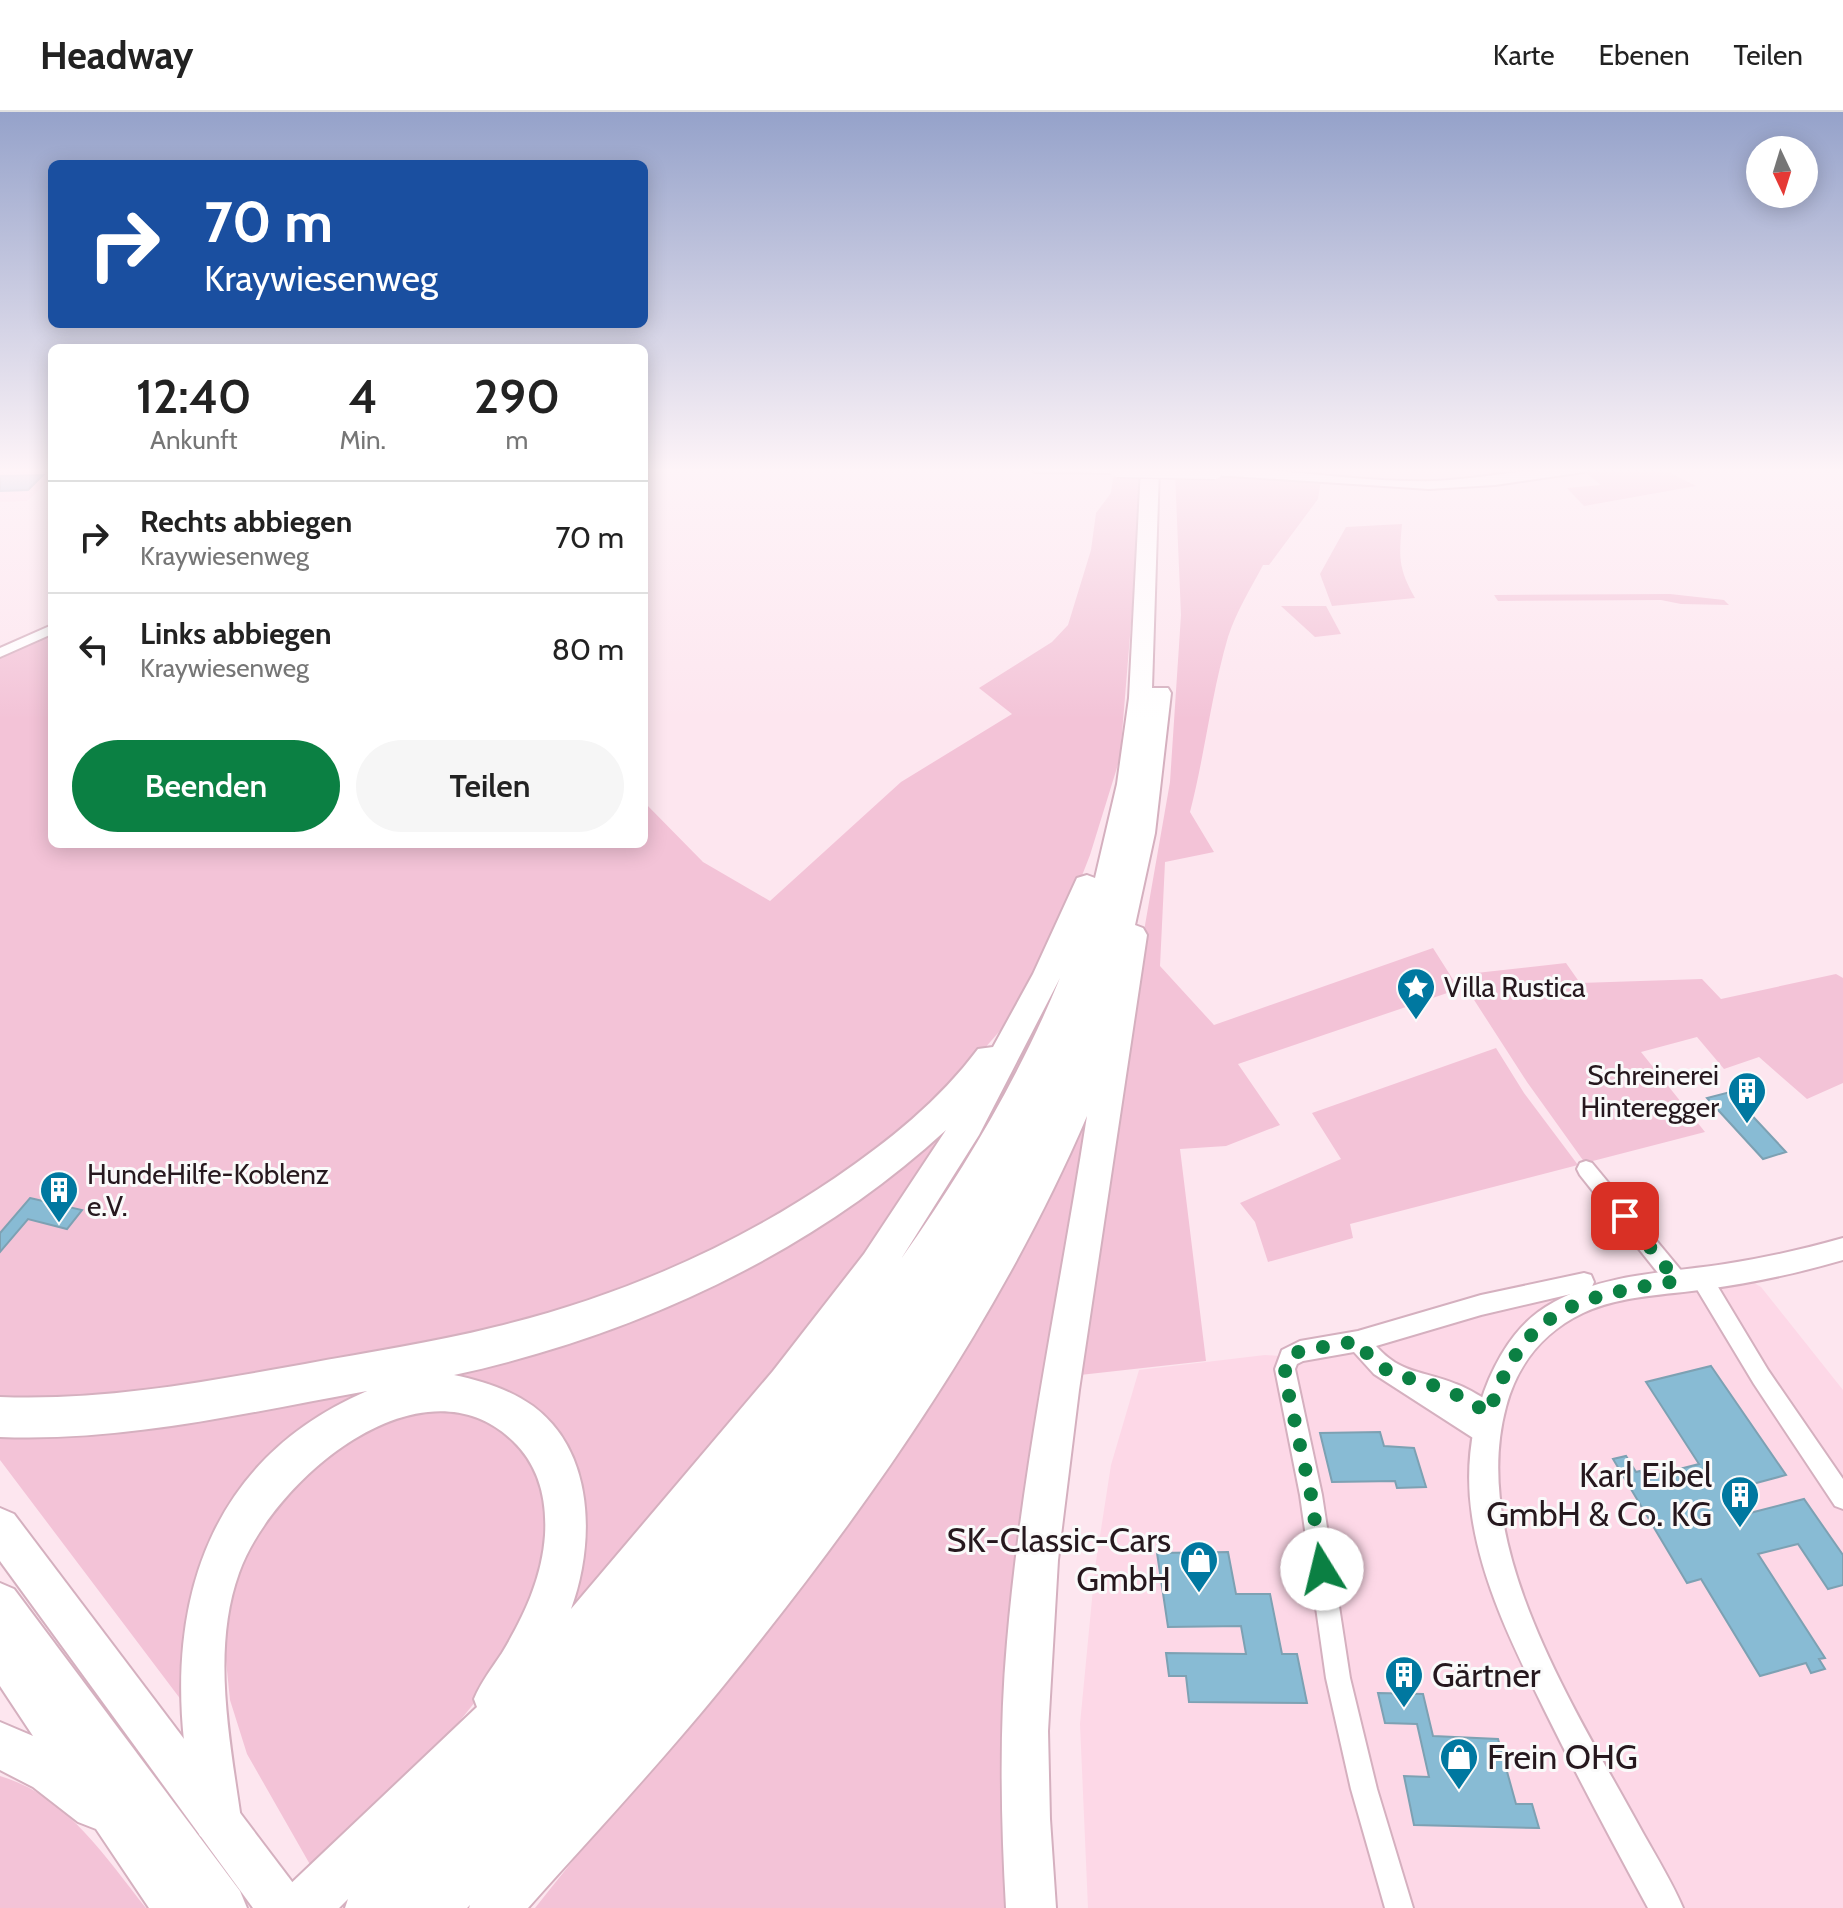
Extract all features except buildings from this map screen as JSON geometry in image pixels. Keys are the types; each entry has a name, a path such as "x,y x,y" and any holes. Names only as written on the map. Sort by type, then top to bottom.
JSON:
{"highway":[{"path":"432,1908 567,1768 741,1566 846,1428 937,1297 992,1207 1052,1094 1122,917 1131,778 1140,706 1146,552"},
{"path":"336,1897 537,1739 643,1623 709,1546 845,1373 957,1207 1023,1087 1073,978 1098,910 1129,842 1157,742 1163,660 1165,552"},
{"path":"415,1800 565,1650 814,1349 877,1266 967,1125 1047,974 1091,875 1129,842"},
{"path":"1031,1908 1022,1761 1033,1567 1049,1447 1108,1099 1119,1002 1144,885 1129,842"},
{"path":"0,1417 44,1420 92,1417 270,1389 496,1346 632,1303 704,1272 772,1237 841,1194 882,1163 950,1103 983,1067 1047,974"},
{"path":"494,1908 702,1676 796,1557 902,1410 1013,1232 1053,1157 1119,1002"},
{"path":"217,1819 205,1731 204,1647 213,1587 245,1519 284,1469 334,1427 389,1401 447,1393 477,1398 504,1409 526,1424 546,1448 558,1473 566,1509 565,1546 559,1581 547,1619 526,1659 336,1897"},
{"path":"0,1528 282,1908"},
{"path":"0,1603 223,1908"},
{"path":"0,1647 179,1908"},
{"path":"0,1746 30,1757 60,1776 124,1829"}],"street":[{"path":"0,653 48,631"},
{"path":"1586,1169 1677,1281"},
{"path":"1666,1908 1560,1708 1506,1592 1484,1509 1482,1465 1487,1424 1510,1363 1530,1335 1561,1310 1594,1297 1791,1264 1843,1249"},
{"path":"1702,1279 1761,1377 1843,1498"},
{"path":"1399,1908 1364,1789 1338,1678 1311,1495 1285,1369 1289,1357 1300,1351 1358,1341 1481,1305 1584,1282"},
{"path":"1358,1341 1373,1360 1400,1378 1487,1424"}],"shaded area":[{"path":"1090,552 1135,552 1120,758 1090,855 1071,904 1005,1025 942,1097 874,1155 700,1263 495,1334 144,1397 0,1401 0,657 48,635 48,848 648,848 648,806 703,862 770,901 901,782 1012,714 979,688 1052,642 1068,625"},
{"path":"1178,552 1279,552 1269,565 1263,565 1228,637 1190,812 1214,852 1165,862 1160,966 1214,1025 1433,948 1459,989 1238,1064 1280,1125 1226,1146 1180,1149 1206,1361 1071,1376 1115,1097 1170,782 1181,615"},
{"path":"1332,552 1400,552 1405,578 1415,598 1332,606 1320,574"},
{"path":"1670,594 1724,600 1729,605 1681,604 1661,600 1498,601 1494,595"},
{"path":"1281,606 1326,606 1341,634 1315,637"},
{"path":"1566,963 1580,983 1702,979 1721,999 1836,974 1843,978 1843,1083 1807,1099 1759,1057 1724,1069 1697,1037 1641,1052 1705,1132 1585,1163 1527,1082 1458,975"},
{"path":"1496,1048 1524,1093 1578,1165 1350,1224 1353,1238 1268,1262 1255,1222 1240,1203 1341,1159 1312,1113"},
{"path":"982,1077 843,1298 563,1632 564,1469 427,1386 241,1509 197,1721 0,1460 0,1424 318,1386 729,1266"},
{"path":"1097,1088 1013,1908 535,1908 722,1674"},
{"path":"1728,1267 1761,1287 1843,1390 1843,1908 1088,1908 1080,1724 1095,1568 1111,1465 1139,1370 1265,1355 1308,1358 1485,1310 1676,1269"},
{"path":"447,1408 478,1418 503,1431 522,1450 538,1479 547,1510 547,1530 529,1609 508,1652 482,1693 451,1731 418,1767 312,1868 247,1754 230,1700 222,1621 236,1565 278,1494 374,1422"},
{"path":"0,1776 45,1797 64,1813 99,1849 146,1908 0,1908"}],"place":[{"name":"Villa Rustica","path":"1416,1021"},
{"name":"Schreinerei Hinteregger","path":"1747,1125"},
{"name":"HundeHilfe-Koblenz e.V.","path":"59,1224"},
{"name":"Karl Eibel GmbH & Co. KG","path":"1740,1529"},
{"name":"SK-Classic-Cars GmbH","path":"1199,1594"},
{"name":"Gärtner","path":"1404,1709"},
{"name":"Frein OHG","path":"1459,1791"}],"route":[{"path":"1322,1569 1311,1495 1286,1382 1285,1369 1289,1357 1300,1351 1358,1341 1373,1360 1400,1378 1438,1387 1489,1413 1502,1378 1519,1348 1543,1323 1561,1310 1604,1294 1677,1281 1625,1216"}]}
